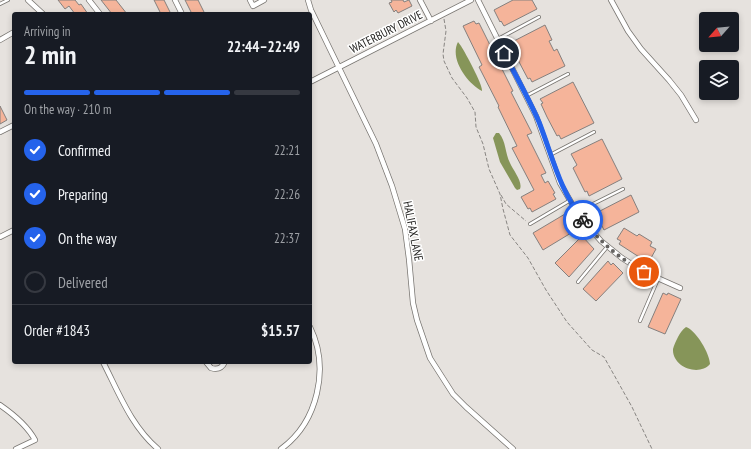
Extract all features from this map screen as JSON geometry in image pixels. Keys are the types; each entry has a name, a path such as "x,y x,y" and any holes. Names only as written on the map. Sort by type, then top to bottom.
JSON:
{"street":[{"path":"28,0 41,12"},
{"path":"89,0 98,12"},
{"path":"175,0 181,12"},
{"path":"250,0 253,6 264,0"},
{"name":"HALIFAX LANE","path":"308,0 311,10 376,144 397,200 405,229 413,303 430,358 453,394 513,449"},
{"path":"420,0 431,21"},
{"name":"WATERBURY DRIVE","path":"312,81 471,0"},
{"path":"478,0 536,116 560,183 577,212 607,247 631,265 658,279 680,288"},
{"path":"611,0 636,43 669,80 696,120"},
{"path":"0,40 12,33"},
{"path":"0,132 12,126"},
{"path":"0,237 12,231"},
{"path":"281,449 301,429 317,396 320,359 312,331"},
{"path":"105,364 134,423 158,449"},
{"path":"208,364 211,368 217,369 224,364"},
{"path":"0,405 22,423 31,432 35,440 16,449"}],"lane":[{"path":"0,4 8,0"},
{"path":"497,39 539,17"},
{"path":"526,96 568,74"},
{"path":"550,155 594,132"},
{"path":"577,212 623,189"},
{"path":"530,224 570,201"},
{"path":"578,282 607,247"},
{"path":"640,321 658,279"}],"path":[{"path":"442,14 446,31 443,54 445,65 475,112 476,127 483,144 489,169 500,194 506,204 530,224"},
{"path":"500,194 510,235 528,258 546,290 567,322 592,350 604,357 632,406 652,449"}],"shaded area":[{"path":"458,42 474,69 482,91 471,83 461,70 456,56"},
{"path":"496,133 499,133 503,140 508,159 519,180 521,186 520,189 517,190 515,188 500,162 493,138"},
{"path":"686,327 698,337 708,354 710,364 705,368 693,370 687,368 677,361 674,355 673,349 675,343 680,333"}],"building":[{"path":"58,0 75,0 79,5 81,4 87,12 74,12 69,6 65,9"},
{"path":"101,0 116,0 125,12 110,12"},
{"path":"154,0 164,0 170,12 160,12"},
{"path":"185,0 198,0 204,12 191,12"},
{"path":"391,0 403,0 404,2 409,0 412,6 398,13 396,10 394,12 389,3 392,2"},
{"path":"513,0 532,0 537,9 504,26 501,21 500,22 494,10"},
{"path":"474,21 476,24 479,23 513,91 511,92 532,133 527,135 546,173 541,175 545,183 548,181 555,193 553,194 556,199 532,212 530,208 528,209 521,197 534,190 512,148 517,146 479,67 482,65 463,26"},
{"path":"545,25 552,40 549,41 554,51 557,49 565,66 532,82 530,78 528,79 518,60 512,42"},
{"path":"573,82 594,123 561,139 559,135 557,136 547,117 541,104 543,103 540,99"},
{"path":"0,106 7,120 0,124"},
{"path":"602,139 622,179 589,196 587,191 585,192 573,168 577,165 571,154"},
{"path":"631,195 639,212 604,230 598,218 600,217 598,212"},
{"path":"565,214 576,230 543,250 533,233"},
{"path":"624,228 637,236 639,234 652,242 650,246 656,249 651,258 653,259 650,264 619,244 621,241 617,239"},
{"path":"582,236 594,249 569,277 555,263"},
{"path":"608,261 611,265 613,263 623,273 596,301 583,289"},
{"path":"663,293 667,295 668,293 681,299 665,334 648,327"}],"way so far":[{"path":"583,220 607,247 631,265 644,272"}],"route":[{"path":"504,53 536,116 560,183 583,220"}]}
